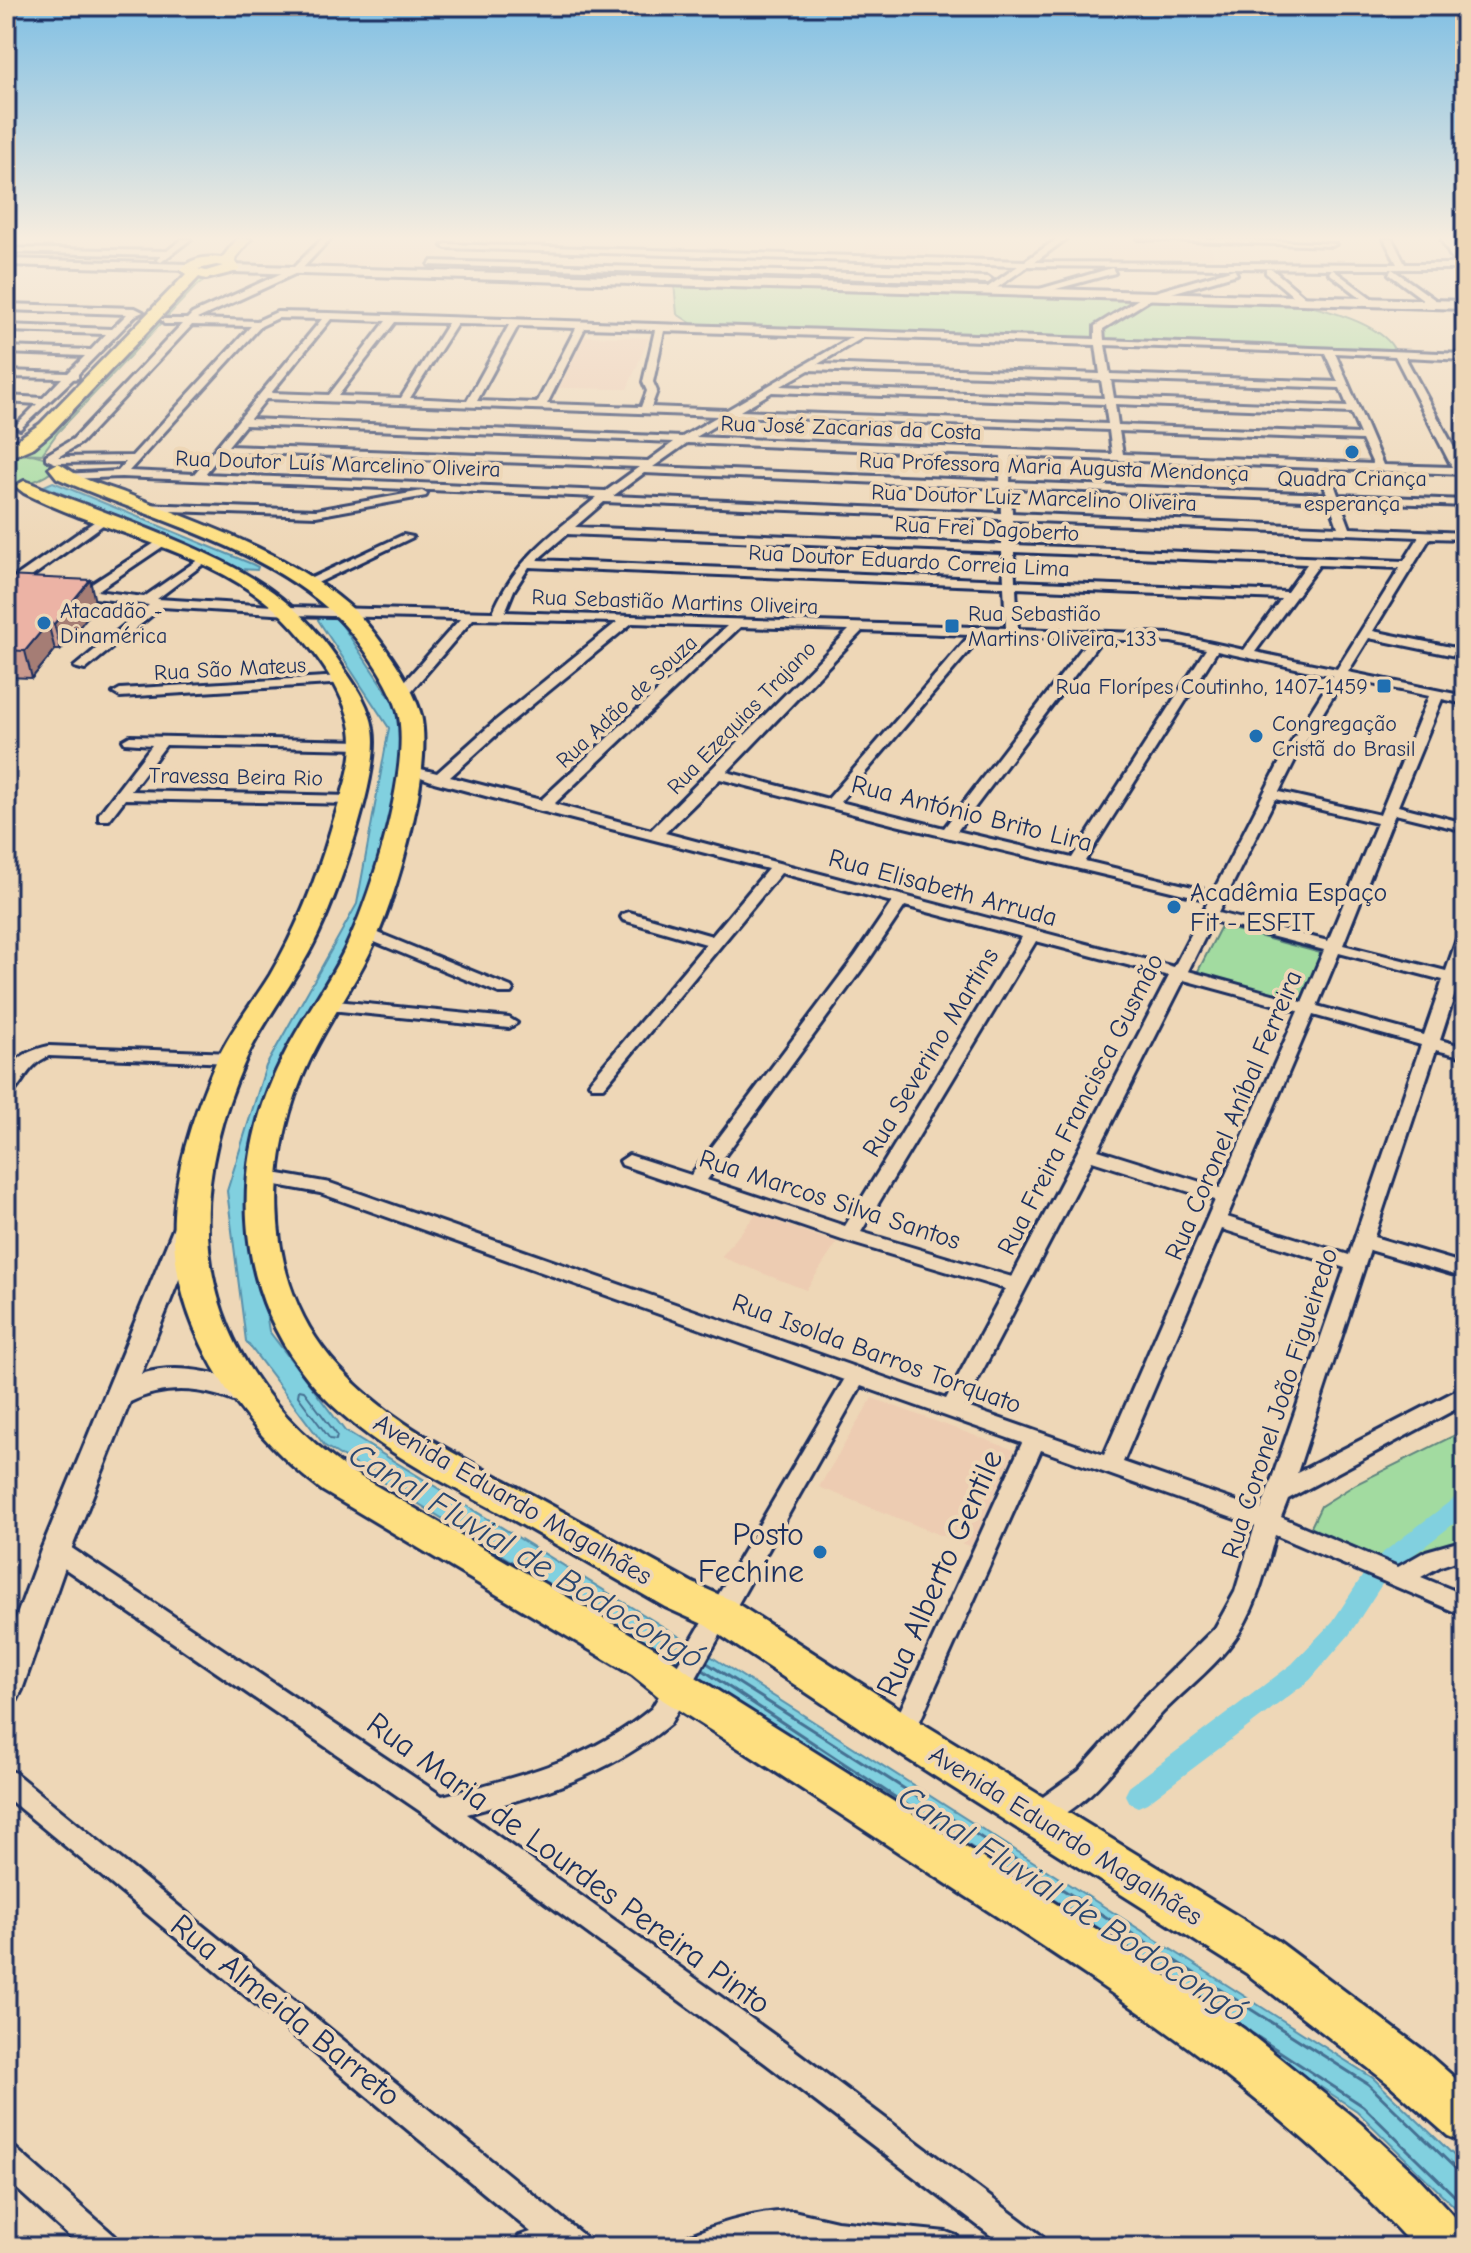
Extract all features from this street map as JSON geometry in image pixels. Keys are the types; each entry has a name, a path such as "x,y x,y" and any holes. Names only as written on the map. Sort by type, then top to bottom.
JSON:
{"main road":[{"path":"6,454 28,443 46,428 94,376 130,344"},
{"path":"13,492 47,478 70,420 137,344"},
{"path":"6,454 55,463"},
{"name":"Avenida Eduardo Magalhães","path":"55,463 141,507 284,568 307,583 346,613 402,693 412,727 424,775 389,859 366,933 293,1065 273,1120 262,1177 260,1199 264,1253 278,1302 310,1357 335,1386 387,1428 465,1476 679,1595 714,1622 1038,1816 1262,1957 1406,2067 1465,2119"},
{"path":"13,492 63,502 202,560 257,587 289,611 342,680 355,705 363,745 331,876 314,919 232,1058 206,1127 192,1182 187,1227 198,1298 220,1351 248,1395 295,1448 359,1495 646,1663 681,1680 1248,2060 1296,2097 1448,2247"}],"street":[{"path":"20,426 100,344"},
{"path":"55,463 167,344"},
{"path":"121,474 240,344"},
{"path":"197,477 306,344"},
{"path":"331,399 373,344"},
{"path":"403,402 440,344"},
{"path":"470,404 503,344"},
{"path":"541,406 572,344"},
{"path":"645,411 652,391 648,382 656,344"},
{"path":"729,414 835,344"},
{"path":"497,616 508,590 526,563 605,496 684,440 846,344"},
{"path":"1101,344 1111,428 1118,457"},
{"path":"1163,344 1465,357"},
{"path":"6,350 91,353"},
{"path":"1329,350 1379,467"},
{"path":"1399,354 1462,470"},
{"path":"809,367 1344,385"},
{"path":"6,374 94,376"},
{"path":"770,389 1353,410"},
{"path":"264,396 1367,437"},
{"path":"6,399 45,401"},
{"name":"Rua José Zacarias da Costa","path":"242,422 1462,470"},
{"path":"6,426 46,428"},
{"name":"Rua Professora Maria Augusta Mendonça","path":"220,449 1465,503"},
{"path":"1006,453 1012,632"},
{"path":"55,463 136,459"},
{"name":"Rua Doutor Luís Marcelino Oliveira","path":"55,463 121,474 605,496"},
{"path":"1322,465 1345,530"},
{"path":"141,507 316,513 452,488"},
{"name":"Rua Doutor Luiz Marcelino Oliveira","path":"605,496 1465,536"},
{"path":"9,585 105,519"},
{"name":"Rua Frei Dagoberto","path":"564,530 1408,565"},
{"name":"Rua Freira Francisca Gusmão","path":"951,1410 1087,1153 1270,794 1339,674 1427,534"},
{"path":"307,583 407,537"},
{"path":"86,593 162,543"},
{"path":"80,667 202,560"},
{"path":"1247,654 1315,562"},
{"name":"Rua Doutor Eduardo Correia Lima","path":"526,563 1290,596"},
{"path":"9,585 27,586"},
{"name":"Rua Sebastião Martins Oliveira","path":"56,590 153,602 289,611 629,619 1171,638 1465,700"},
{"path":"402,693 470,615"},
{"path":"424,775 500,724 629,619"},
{"name":"Rua Adão de Souza","path":"542,807 737,623"},
{"name":"Rua Ezequias Trajano","path":"653,836 718,774 859,627"},
{"path":"831,804 979,632"},
{"path":"1365,633 1464,652"},
{"path":"948,833 1098,636"},
{"path":"1077,863 1214,646"},
{"name":"Rua São Mateus","path":"120,693 342,680"},
{"name":"Rua Coronel Aníbal Ferreira","path":"1110,1467 1334,946 1385,814 1437,694"},
{"path":"130,740 363,745"},
{"name":"Travessa Beira Rio","path":"104,817 162,741"},
{"name":"Rua António Brito Lira","path":"718,774 1216,897"},
{"name":"Rua Elisabeth Arruda","path":"424,775 1465,1052"},
{"path":"1270,794 1465,827"},
{"name":"Travessa Beira Rio","path":"120,795 351,800"},
{"path":"598,1083 778,867"},
{"path":"695,1183 862,958 901,900"},
{"path":"1208,915 1460,979"},
{"path":"629,917 714,941"},
{"path":"366,933 505,990"},
{"name":"Rua Severino Martins","path":"849,1235 1031,936"},
{"name":"Rua Coronel João Figueiredo","path":"1038,1816 1078,1788 1152,1707 1207,1654 1231,1624 1256,1570 1266,1521 1279,1493 1432,1043 1460,979 1465,939"},
{"path":"326,1005 509,1023"},
{"path":"6,1091 22,1064 39,1052 77,1050 232,1058"},
{"path":"1087,1153 1224,1196"},
{"name":"Rua Marcos Silva Santos","path":"629,1161 849,1235 1016,1285"},
{"name":"Rua Isolda Barros Torquato","path":"262,1177 323,1187 745,1335 1266,1521 1465,1606"},
{"path":"1216,1220 1355,1264"},
{"path":"6,1690 56,1550 187,1227"},
{"path":"1364,1241 1465,1271"},
{"path":"439,1809 525,1786 604,1759 638,1738 661,1716 856,1377"},
{"path":"119,1395 134,1386 168,1378 223,1385 248,1395"},
{"path":"1279,1493 1465,1394"},
{"name":"Rua Alberto Gentile","path":"902,1733 1035,1439"},
{"path":"1401,1577 1434,1558 1465,1549"},
{"name":"Rua Maria de Lourdes Pereira Pinto","path":"56,1550 439,1809 775,2053 1031,2247"},
{"name":"Rua Almeida Barreto","path":"6,1781 569,2244"},
{"path":"6,2159 104,2247"},
{"path":"699,2247 726,2237 771,2227 793,2226 837,2236 946,2247"},
{"name":"Rua Almeida Barreto","path":"530,2247 569,2244"}],"shaded area":[{"path":"580,344 646,344 627,389 559,388"},
{"path":"756,1214 837,1243 806,1290 721,1257"},
{"path":"872,1398 1014,1450 971,1547 819,1487"}],"green space":[{"path":"124,344 141,344 58,432 42,454 18,453"},
{"path":"1252,344 1390,344 1394,349"},
{"path":"32,454 51,459 55,469 38,480 6,487 6,456"},
{"path":"1221,926 1328,955 1306,1005 1196,975"},
{"path":"1465,1430 1465,1538 1411,1569 1310,1529 1321,1506 1356,1484"}],"water":[{"path":"53,482 252,564 258,567 257,570 240,569 44,486"},
{"name":"Canal Fluvial de Bodocongó","path":"321,613 330,614 340,622 407,723 373,901 284,1065 246,1186 269,1331 345,1431 701,1650 1373,2078 1465,2166 1465,2217 1357,2111 686,1669 325,1446 246,1341 227,1191 266,1066 357,904 389,728 318,620"}],"building":[{"path":"6,576 90,580 54,624 48,623 25,651 6,650"}],"waterway":[{"path":"1138,1795 1301,1672 1341,1628 1380,1568 1465,1502"}],"place":[{"name":"Quadra Criança esperança","path":"1352,452"},
{"name":"Atacadão - Dinamérica","path":"44,623"},
{"name":"Rua Sebastião Martins Oliveira, 133","path":"952,626"},
{"name":"Rua Florípes Coutinho, 1407-1459","path":"1384,686"},
{"name":"Congregação Cristã do Brasil","path":"1256,736"},
{"name":"Acadêmia Espaço Fit - ESFIT","path":"1174,907"},
{"name":"Posto Fechine","path":"820,1552"}]}
